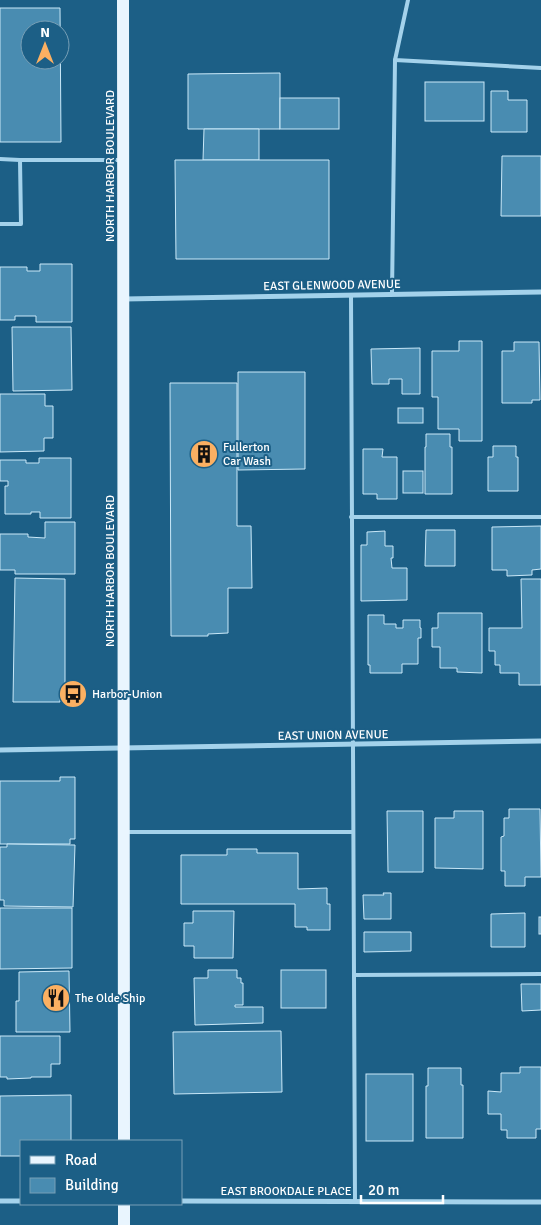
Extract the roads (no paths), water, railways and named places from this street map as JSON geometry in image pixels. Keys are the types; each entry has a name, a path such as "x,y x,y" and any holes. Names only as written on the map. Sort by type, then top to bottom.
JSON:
{"main road":[{"name":"NORTH HARBOR BOULEVARD","path":"123,0 124,1140"},
{"path":"124,1205 124,1225"}],"street":[{"name":"EAST GLENWOOD AVENUE","path":"124,299 541,292"},
{"name":"EAST UNION AVENUE","path":"0,750 541,741"},
{"path":"0,1202 20,1201"},
{"name":"EAST BROOKDALE PLACE","path":"182,1201 541,1202"}],"lane":[{"path":"392,294 396,60 408,0"},
{"path":"396,60 541,68"},
{"path":"0,159 124,160"},
{"path":"0,224 21,224 20,160"},
{"path":"351,295 355,1202"},
{"path":"351,517 541,517"},
{"path":"125,832 353,832"},
{"path":"354,975 541,974"}],"place":[{"name":"Fullerton Car Wash","path":"204,454"},
{"name":"Harbor-Union","path":"73,694"},
{"name":"The Olde Ship","path":"56,998"}]}
